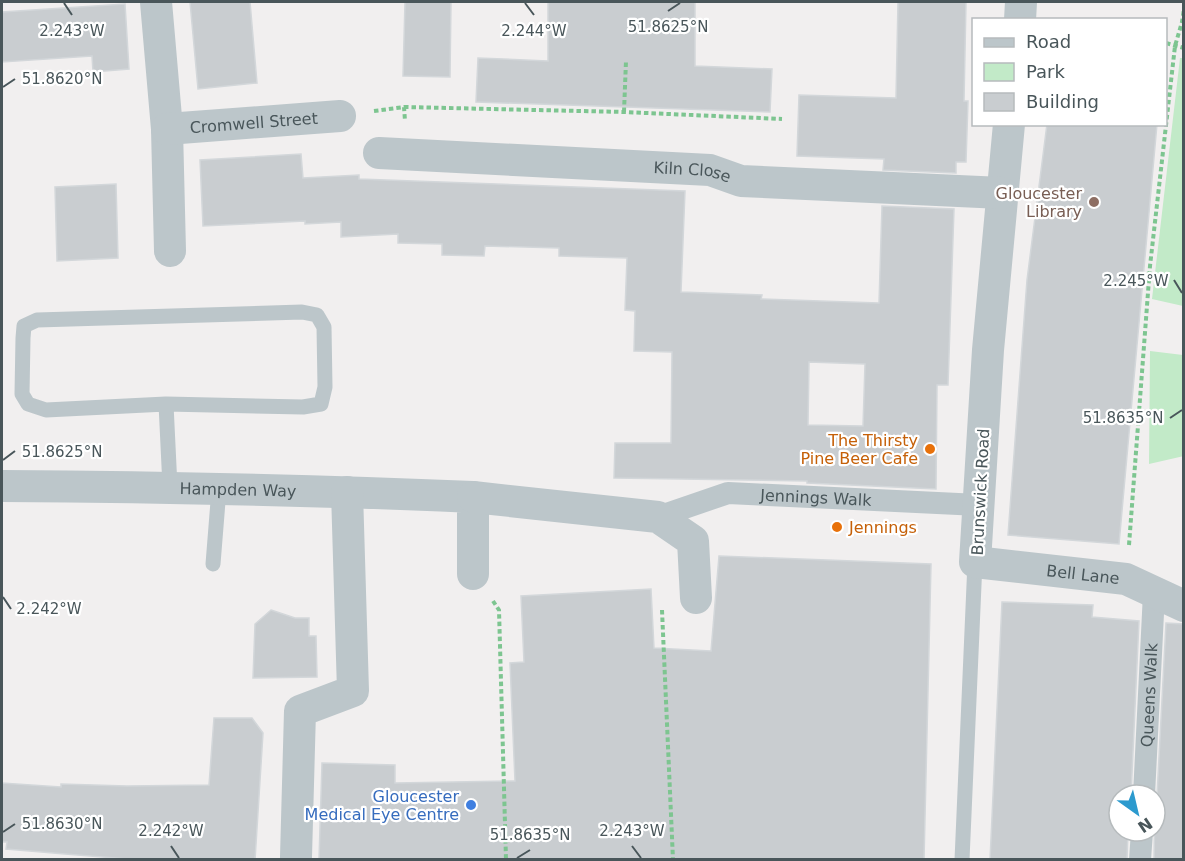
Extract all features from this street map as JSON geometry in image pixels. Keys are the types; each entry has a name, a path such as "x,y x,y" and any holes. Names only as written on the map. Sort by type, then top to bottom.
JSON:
{"street":[{"name":"Cromwell Street","path":"156,2 167,129 170,251"},
{"path":"1020,18 1021,2"},
{"name":"Cromwell Street","path":"167,129 340,116"},
{"name":"Brunswick Road","path":"975,562 988,350 1009,126"},
{"name":"Kiln Close","path":"379,153 710,170 741,181 1002,193"},
{"name":"Hampden Way","path":"2,486 170,487 473,497 658,517 693,541 696,598"},
{"path":"296,857 300,711 353,691 347,492"},
{"name":"Jennings Walk","path":"658,517 728,493 979,505"},
{"path":"473,497 473,574"},
{"name":"Bell Lane","path":"975,562 1126,579 1184,606"},
{"name":"Queens Walk","path":"1145,783 1154,593"},
{"path":"1140,860 1141,843"}],"lane":[{"path":"302,312 317,315 324,327 325,387 321,404 303,408 166,404 46,410 28,404 22,394 24,326 37,320 302,312"},
{"path":"166,404 170,487"},
{"path":"213,564 219,489"},
{"name":"Brunswick Road","path":"962,860 975,562"}],"path":[{"path":"1167,116 1175,46 1184,9"},
{"path":"1167,43 1184,48"},
{"path":"624,112 626,61"},
{"path":"404,108 624,112 782,119"},
{"path":"1126,579 1150,266 1166,126"},
{"path":"473,574 499,610 506,860"},
{"path":"662,599 673,860"}],"green space":[{"path":"1180,58 1184,58 1183,306 1152,299"},
{"path":"1150,351 1183,355 1184,456 1149,464"}],"building":[{"path":"190,2 250,2 257,83 198,89"},
{"path":"405,2 451,2 450,77 403,76"},
{"path":"548,2 695,2 695,66 772,69 770,112 476,102 478,58 548,61"},
{"path":"898,2 966,2 964,101 968,101 966,162 956,162 956,173 883,170 884,159 797,156 799,95 896,98"},
{"path":"125,4 129,69 93,72 92,56 2,62 2,12"},
{"path":"1047,126 1157,126 1119,544 1008,535 1027,280"},
{"path":"301,154 303,178 359,175 359,179 685,191 681,292 762,295 761,299 879,303 882,206 954,209 948,385 937,385 936,489 807,483 807,481 614,478 615,443 671,443 672,352 634,351 635,311 625,310 627,258 559,256 559,248 485,246 484,256 442,255 442,244 398,243 398,234 341,237 341,222 305,224 305,221 203,226 200,160","holes":["809,362 865,364 863,426 808,425"]},
{"path":"116,184 118,258 57,261 55,187"},
{"path":"719,556 931,564 924,860 319,860 322,763 395,765 395,783 515,781 510,663 524,662 521,596 651,589 654,648 711,651"},
{"path":"1002,602 1093,605 1092,617 1139,621 1132,783 1107,783 1107,843 1128,843 1127,860 990,860"},
{"path":"271,610 295,618 309,618 309,636 316,636 317,677 253,678 255,624"},
{"path":"1166,623 1184,624 1184,860 1154,860 1154,843 1167,843 1167,783 1158,783"},
{"path":"214,718 252,718 263,733 255,860 140,860 6,849 7,842 2,842 2,783 61,787 61,784 209,785"}],"place":[{"name":"Gloucester Library","path":"1094,202"},
{"name":"The Thirsty Pine Beer Cafe","path":"930,449"},
{"name":"Jennings","path":"837,527"},
{"name":"Gloucester Medical Eye Centre","path":"471,805"}]}
